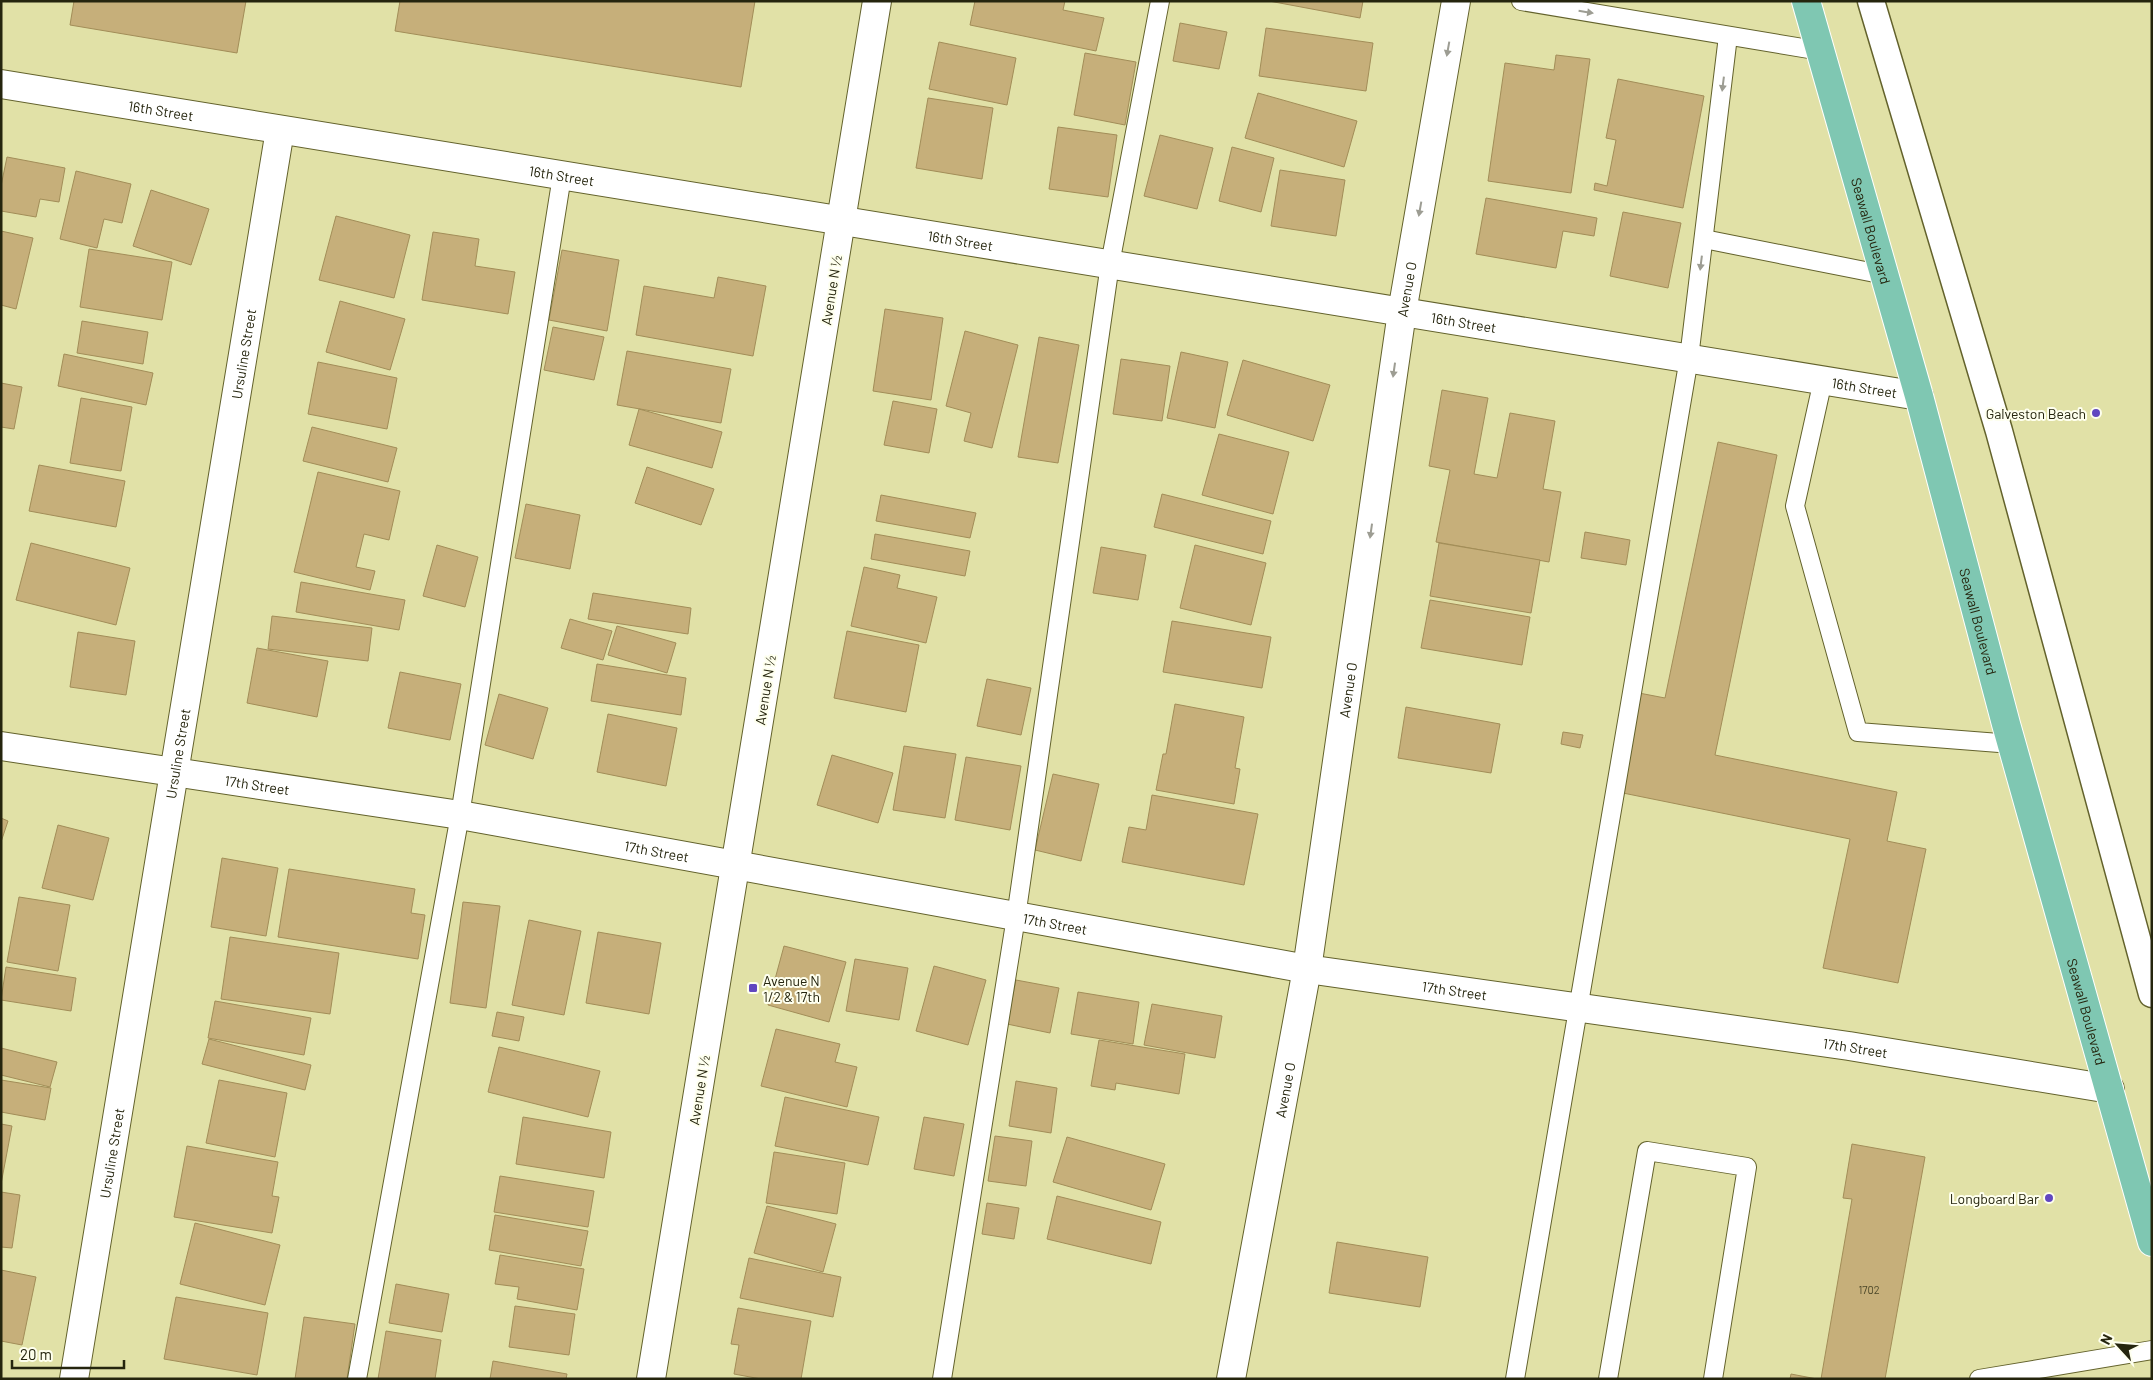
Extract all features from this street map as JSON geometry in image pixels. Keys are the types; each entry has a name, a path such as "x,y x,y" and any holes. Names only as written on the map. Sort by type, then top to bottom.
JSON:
{"main road":[{"name":"Seawall Boulevard","path":"1806,1 1919,396 2012,744 2152,1242"}],"street":[{"name":"Avenue N ½","path":"652,1379 878,1"},
{"name":"Avenue O","path":"1231,1379 1307,969 1402,312 1456,1"},
{"path":"1871,1 1998,431 2152,994"},
{"name":"16th Street","path":"1,84 1919,396"},
{"name":"Ursuline Street","path":"74,1379 280,130"},
{"name":"17th Street","path":"1,746 460,815 1307,969 1849,1046 2110,1088"}],"lane":[{"path":"942,1379 1016,917 1110,264 1160,1"},
{"path":"1521,1 1821,51"},
{"path":"1516,1379 1689,358 1728,36"},
{"path":"357,1379 460,815 562,176"},
{"path":"1704,240 1885,275"},
{"path":"1823,380 1795,506 1858,732 2012,744"},
{"path":"1608,1379 1647,1151 1747,1168 1713,1379"},
{"path":"1980,1379 2152,1350"}],"building":[{"path":"74,1 246,1 237,53 70,25"},
{"path":"400,1 755,1 741,87 395,31"},
{"path":"975,1 1065,1 1063,10 1104,18 1096,51 970,25"},
{"path":"1269,1 1363,1 1360,18"},
{"path":"1180,23 1227,32 1219,69 1173,61"},
{"path":"1266,28 1373,43 1366,91 1259,76"},
{"path":"939,42 1016,58 1007,105 929,89"},
{"path":"1085,53 1136,62 1125,125 1074,115"},
{"path":"1556,55 1590,59 1571,193 1488,181 1505,63 1554,70"},
{"path":"1618,79 1704,96 1683,208 1594,190 1595,183 1607,186 1616,140 1606,138"},
{"path":"1258,93 1357,121 1344,167 1245,138"},
{"path":"928,98 993,108 982,179 916,168"},
{"path":"1058,127 1117,135 1108,197 1049,189"},
{"path":"1160,135 1213,148 1197,209 1144,196"},
{"path":"1232,147 1274,158 1261,212 1219,201"},
{"path":"7,157 65,168 59,202 40,199 36,217 1,211 1,186"},
{"path":"1280,170 1345,180 1336,236 1271,226"},
{"path":"76,171 131,184 122,223 104,219 97,248 60,239"},
{"path":"151,190 209,209 191,265 133,246"},
{"path":"1486,198 1597,218 1594,236 1563,231 1556,268 1476,254"},
{"path":"1623,212 1681,223 1668,288 1610,276"},
{"path":"336,216 410,235 394,298 319,280"},
{"path":"1,231 33,238 16,309 1,305"},
{"path":"433,232 479,239 475,266 515,272 508,314 422,300"},
{"path":"89,249 172,262 162,320 80,307"},
{"path":"562,250 619,260 607,331 549,320"},
{"path":"718,277 766,286 753,356 636,335 644,286 714,298"},
{"path":"340,301 405,319 390,370 326,352"},
{"path":"885,309 943,318 931,400 873,391"},
{"path":"82,321 148,332 143,364 77,353"},
{"path":"553,327 604,337 594,380 544,370"},
{"path":"965,331 1018,345 992,448 964,441 971,413 946,406"},
{"path":"1039,337 1079,345 1058,463 1018,457"},
{"path":"627,351 731,369 721,423 617,405"},
{"path":"1181,352 1228,362 1215,428 1167,418"},
{"path":"64,354 153,373 146,405 58,386"},
{"path":"1121,359 1170,366 1162,421 1113,414"},
{"path":"1243,360 1330,385 1313,441 1227,415"},
{"path":"318,362 397,378 387,429 308,414"},
{"path":"1,383 22,387 14,429 1,427"},
{"path":"1442,390 1488,398 1474,474 1497,478 1510,413 1555,421 1543,489 1561,492 1549,562 1436,542 1450,470 1429,466"},
{"path":"81,398 132,407 121,471 70,463"},
{"path":"893,401 937,409 929,453 884,445"},
{"path":"639,409 722,432 712,468 629,445"},
{"path":"312,427 397,448 388,482 303,461"},
{"path":"1219,434 1289,452 1273,514 1202,495"},
{"path":"1718,442 1777,455 1715,755 1897,792 1887,841 1926,849 1898,983 1823,968 1850,839 1618,792 1639,693 1665,698"},
{"path":"39,465 125,481 116,527 29,511"},
{"path":"647,467 714,489 701,525 635,503"},
{"path":"318,472 400,491 389,540 364,534 356,567 375,571 370,590 294,572"},
{"path":"1162,494 1271,521 1263,554 1154,527"},
{"path":"881,495 976,513 970,538 876,521"},
{"path":"526,504 580,515 570,569 515,558"},
{"path":"1585,532 1630,540 1626,565 1581,558"},
{"path":"875,534 970,551 965,576 871,559"},
{"path":"31,543 130,568 116,625 16,600"},
{"path":"1439,543 1540,560 1531,613 1430,596"},
{"path":"437,545 478,557 465,607 423,596"},
{"path":"1195,545 1266,563 1251,625 1180,608"},
{"path":"1101,547 1146,555 1138,600 1093,593"},
{"path":"864,567 900,575 897,588 937,597 926,643 851,626"},
{"path":"301,582 405,600 399,630 296,612"},
{"path":"593,593 691,608 688,634 588,619"},
{"path":"1430,600 1530,617 1522,665 1421,648"},
{"path":"272,616 372,628 368,661 268,649"},
{"path":"570,619 612,631 603,660 561,648"},
{"path":"1172,621 1271,637 1262,688 1163,672"},
{"path":"617,626 676,643 667,673 608,655"},
{"path":"847,631 919,645 906,712 834,698"},
{"path":"78,632 135,641 126,695 70,687"},
{"path":"257,648 328,661 317,717 247,703"},
{"path":"597,664 686,678 681,715 591,701"},
{"path":"400,672 461,684 450,740 388,728"},
{"path":"987,679 1031,688 1021,735 977,726"},
{"path":"499,694 548,708 533,759 485,745"},
{"path":"1175,704 1244,717 1235,768 1240,769 1234,804 1156,790 1163,754 1166,754"},
{"path":"1406,707 1500,724 1491,773 1398,758"},
{"path":"608,714 677,728 666,786 597,772"},
{"path":"1563,732 1583,735 1580,748 1561,744"},
{"path":"904,746 956,754 945,818 893,810"},
{"path":"832,755 893,773 878,823 817,805"},
{"path":"966,757 1021,766 1010,830 955,820"},
{"path":"1053,774 1099,784 1081,861 1035,850"},
{"path":"1152,795 1258,814 1244,885 1122,862 1129,827 1146,830"},
{"path":"1,818 8,821 1,842"},
{"path":"58,825 109,838 93,900 42,888"},
{"path":"222,858 278,868 266,936 211,927"},
{"path":"289,869 415,889 411,913 425,915 418,959 278,937"},
{"path":"19,897 70,905 58,971 7,962"},
{"path":"463,902 500,906 486,1008 450,1003"},
{"path":"529,920 581,931 564,1015 512,1005"},
{"path":"598,932 661,943 649,1014 586,1003"},
{"path":"230,937 339,953 330,1014 221,999"},
{"path":"784,946 846,962 829,1022 768,1005"},
{"path":"855,959 908,968 899,1020 846,1011"},
{"path":"934,966 986,980 968,1045 916,1031"},
{"path":"6,967 76,978 71,1011 1,1000"},
{"path":"1016,980 1059,988 1050,1033 1007,1024"},
{"path":"1078,992 1139,1002 1133,1044 1071,1034"},
{"path":"215,1001 311,1018 304,1055 208,1038"},
{"path":"1152,1004 1222,1016 1215,1058 1144,1045"},
{"path":"497,1012 524,1017 519,1041 492,1036"},
{"path":"776,1029 840,1044 835,1062 857,1067 847,1107 761,1086"},
{"path":"209,1039 311,1065 305,1090 202,1064"},
{"path":"1099,1040 1185,1054 1179,1094 1116,1083 1115,1090 1091,1086"},
{"path":"499,1047 600,1071 588,1117 488,1092"},
{"path":"1,1048 57,1062 50,1087 1,1075"},
{"path":"1,1080 51,1088 45,1120 1,1112"},
{"path":"219,1080 287,1093 275,1157 206,1143"},
{"path":"1016,1081 1057,1088 1051,1133 1009,1126"},
{"path":"785,1097 879,1117 868,1165 775,1146"},
{"path":"523,1117 611,1132 604,1178 516,1164"},
{"path":"924,1117 964,1124 954,1176 914,1169"},
{"path":"1,1124 12,1126 1,1184"},
{"path":"995,1136 1032,1141 1026,1186 988,1181"},
{"path":"1067,1137 1165,1164 1151,1210 1053,1182"},
{"path":"1852,1144 1925,1157 1885,1379 1821,1379 1852,1199 1843,1198"},
{"path":"187,1146 278,1162 272,1196 279,1197 272,1233 174,1217"},
{"path":"774,1152 845,1163 837,1214 766,1203"},
{"path":"500,1176 594,1191 588,1227 494,1212"},
{"path":"1,1192 20,1195 12,1248 1,1247"},
{"path":"1057,1196 1161,1222 1151,1264 1047,1239"},
{"path":"987,1203 1019,1208 1014,1239 982,1234"},
{"path":"767,1206 836,1224 823,1272 754,1253"},
{"path":"495,1215 588,1231 581,1266 489,1250"},
{"path":"195,1223 280,1245 265,1305 180,1284"},
{"path":"1337,1242 1428,1257 1420,1307 1329,1293"},
{"path":"500,1255 584,1269 577,1310 517,1299 519,1287 495,1284"},
{"path":"749,1258 841,1277 833,1317 740,1298"},
{"path":"1,1270 36,1277 22,1345 1,1341"},
{"path":"396,1284 449,1294 442,1332 389,1323"},
{"path":"176,1297 268,1313 257,1375 164,1359"},
{"path":"515,1306 575,1314 569,1355 509,1347"},
{"path":"738,1308 811,1321 801,1379 761,1379 734,1374 739,1345 731,1344"},
{"path":"304,1317 355,1324 347,1379 295,1379"},
{"path":"386,1331 441,1340 435,1379 378,1379"},
{"path":"493,1361 567,1374 566,1379 490,1379"},
{"path":"1791,1374 1817,1379 1790,1379"}],"place":[{"name":"Galveston Beach","path":"2096,413"},
{"name":"Avenue N 1/2 & 17th","path":"753,988"},
{"name":"Longboard Bar","path":"2049,1198"}]}
